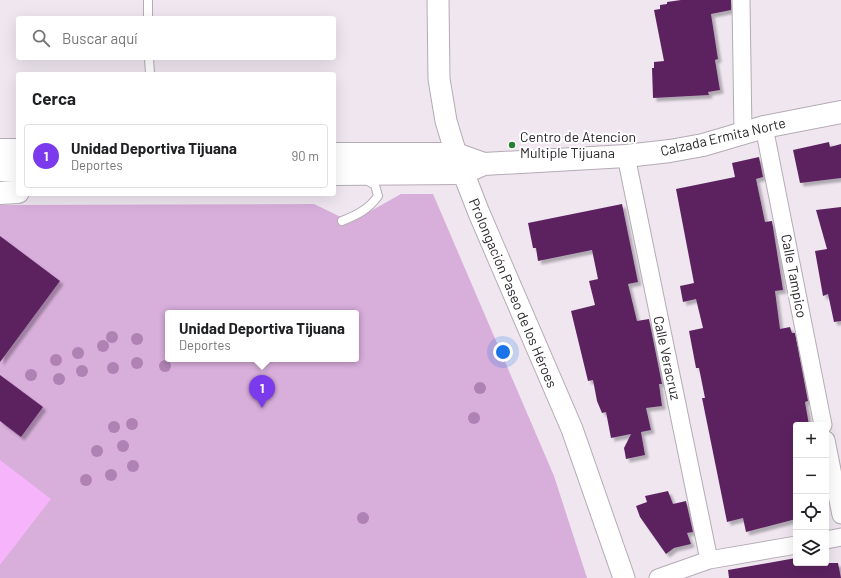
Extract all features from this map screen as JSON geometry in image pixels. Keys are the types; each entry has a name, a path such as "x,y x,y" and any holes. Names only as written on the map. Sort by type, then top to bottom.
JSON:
{"main road":[{"name":"Calzada Ermita Norte","path":"343,173 459,164 626,156 670,151 703,145 764,127 841,112"},
{"path":"0,150 16,150"},
{"name":"Calzada Ermita Norte","path":"336,154 459,164"},
{"path":"0,170 16,171"},
{"path":"0,193 16,192"}],"street":[{"name":"Prolongación Paseo de los Héroes","path":"438,0 439,79 446,121 459,164 572,429 624,578"},
{"path":"741,0 743,132"},
{"name":"Calle Tampico","path":"764,127 822,422"},
{"name":"Calle Veracruz","path":"626,156 709,560"},
{"path":"829,455 841,515"},
{"path":"829,539 841,537"},
{"path":"658,578 709,560 793,546"}],"lane":[{"path":"148,0 148,16"},
{"path":"149,60 150,72"},
{"path":"342,221 359,214 372,204 378,196 375,185 343,173"}],"shaded area":[{"path":"401,194 433,194 554,476 587,578 0,578 0,205 314,204 351,222"},
{"path":"0,460 51,499 0,565"}],"building":[{"path":"681,0 731,0 731,10 711,14 718,59 715,60 720,90 708,92 709,95 653,98 652,68 654,68 654,62 664,61 654,10 660,9 660,5 667,4 667,2"},
{"path":"829,142 830,147 841,144 841,178 800,183 793,150"},
{"path":"759,157 763,177 756,179 765,222 772,221 783,290 775,291 780,329 790,327 792,333 795,333 808,401 805,402 808,422 793,422 793,520 746,532 743,518 727,522 702,398 705,398 699,368 696,368 689,331 703,328 696,299 683,302 680,286 694,283 676,189 735,177 732,163"},
{"path":"622,204 638,282 628,284 637,321 649,319 662,384 659,384 662,406 646,408 651,430 641,432 645,455 626,459 624,448 631,434 611,438 606,412 602,413 597,401 593,380 588,381 571,311 595,305 589,281 598,279 592,250 538,261 536,248 533,248 528,223"},
{"path":"841,207 841,321 834,322 828,294 823,296 815,251 827,249 816,210"},
{"path":"0,236 60,281 0,362"},
{"path":"0,375 43,407 21,437 0,421"},
{"path":"668,491 673,504 686,501 693,532 687,533 691,544 674,548 666,554 640,517 636,506 647,502 645,496"},
{"path":"793,559 793,566 829,566 829,563 838,563 841,578 729,578 728,570"}],"place":[{"name":"Centro de Atencion Multiple Tijuana","path":"512,145"},
{"name":"Unidad Deportiva Tijuana","path":"262,408"}]}
